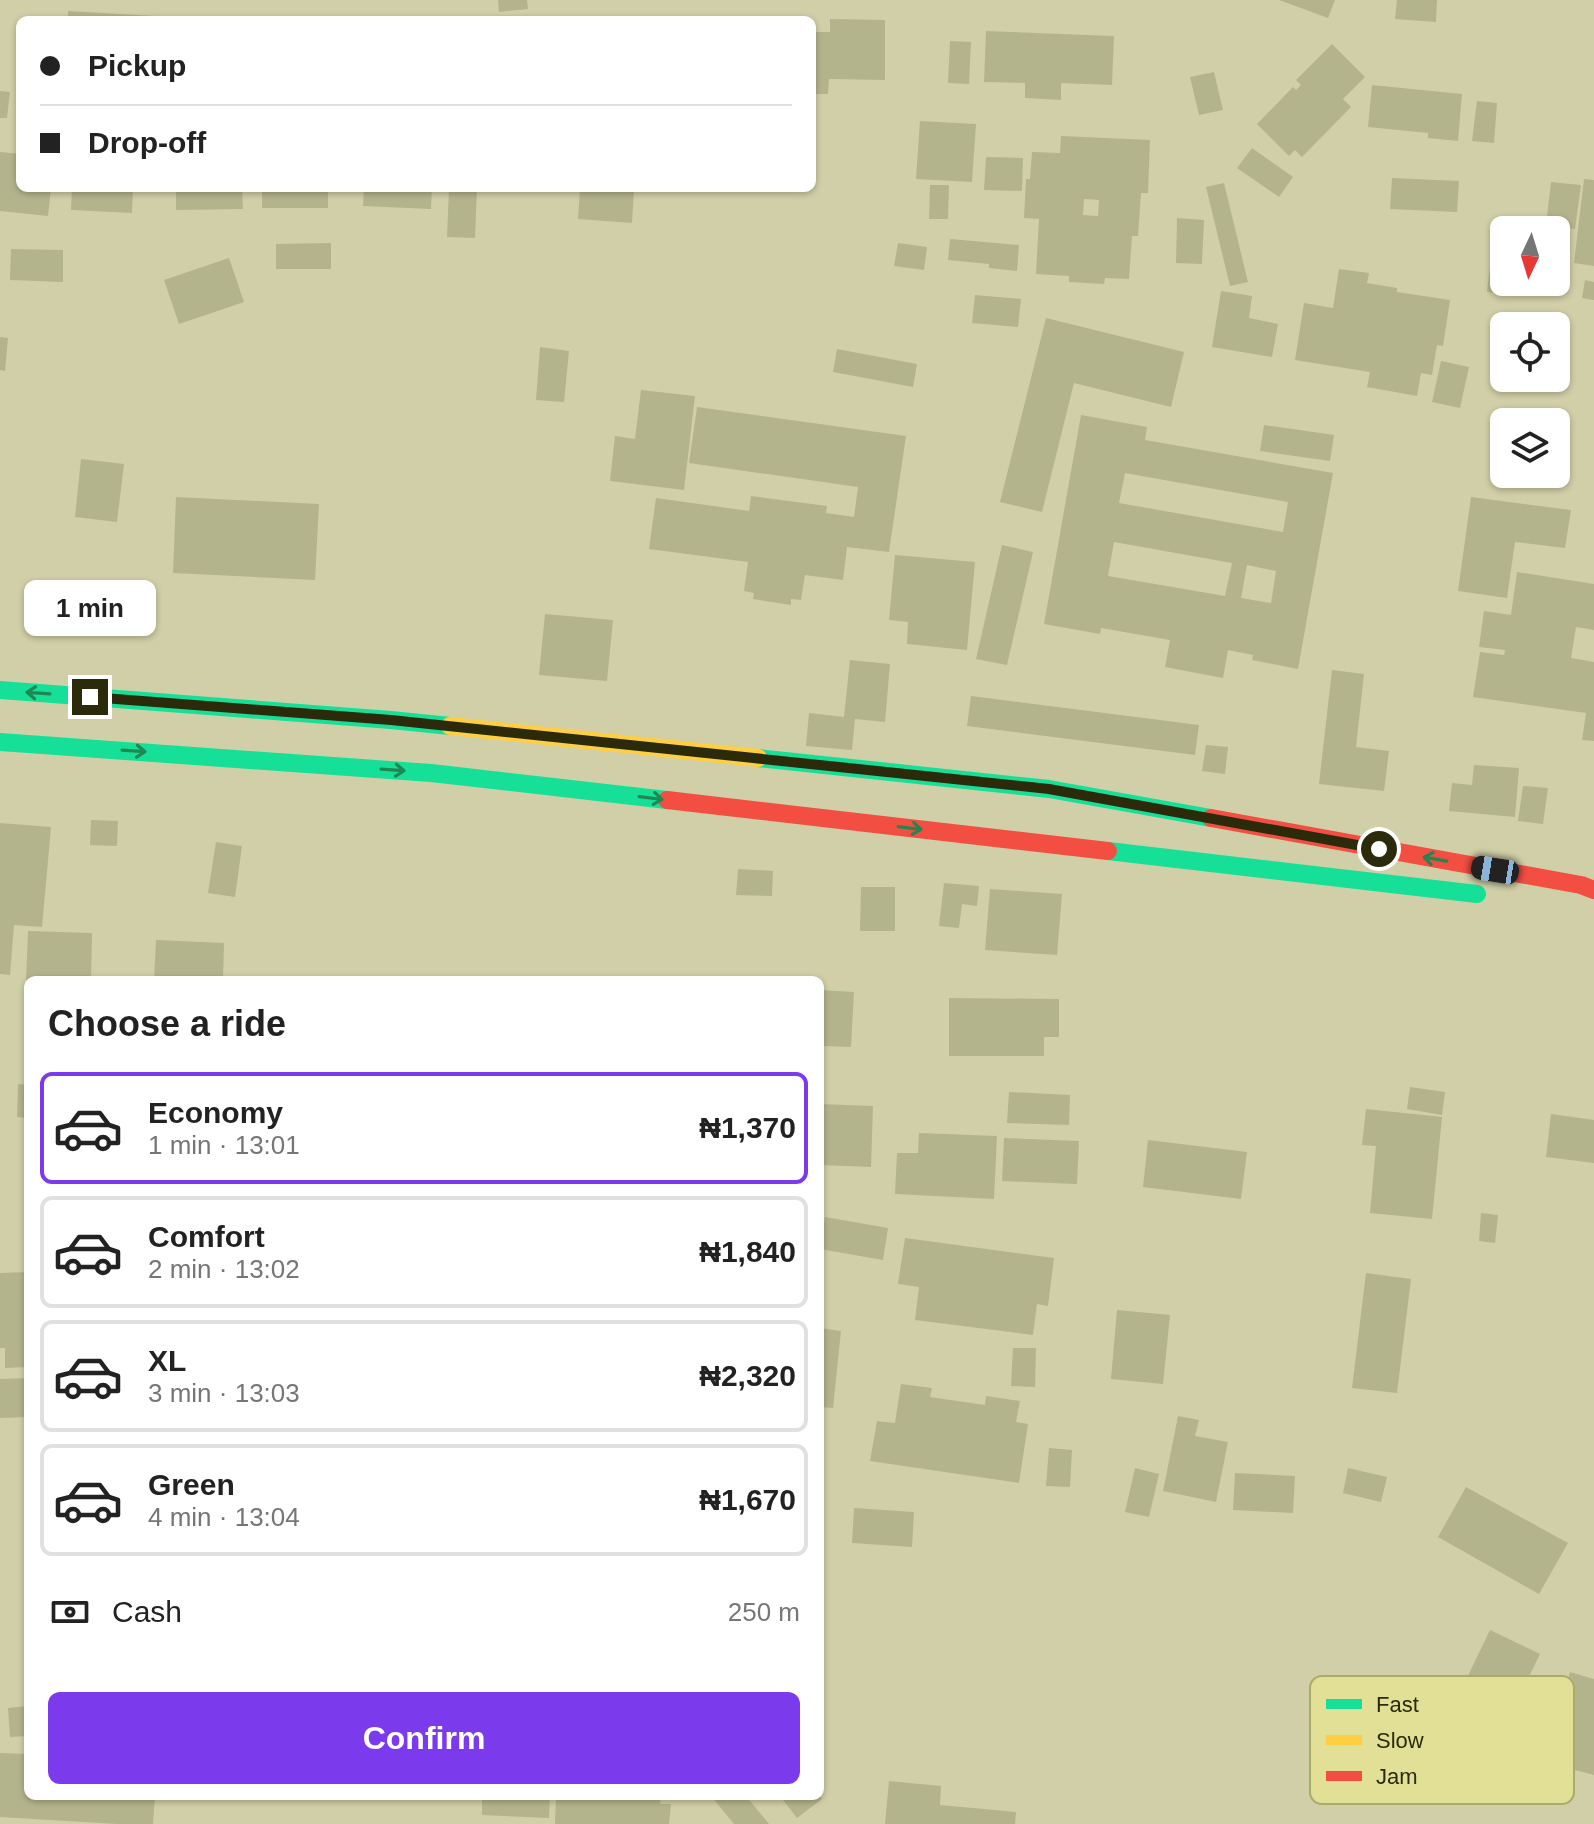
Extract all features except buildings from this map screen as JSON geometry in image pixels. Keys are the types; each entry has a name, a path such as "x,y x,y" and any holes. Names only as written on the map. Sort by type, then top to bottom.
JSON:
{"street":[{"path":"0,690 391,720 1049,789 1522,874 1594,890"},
{"path":"0,742 431,773 1502,898"}],"traffic: fast":[{"path":"0,690 450,726"},
{"path":"0,742 431,773 667,800"},
{"path":"758,758 1049,789 1211,818"},
{"path":"1108,851 1477,894"}],"traffic: slow":[{"path":"450,726 758,758"}],"traffic: jam":[{"path":"667,800 1108,851"},
{"path":"1211,818 1581,885 1594,890"}],"route":[{"path":"90,697 391,720 1049,789 1379,849"}]}
